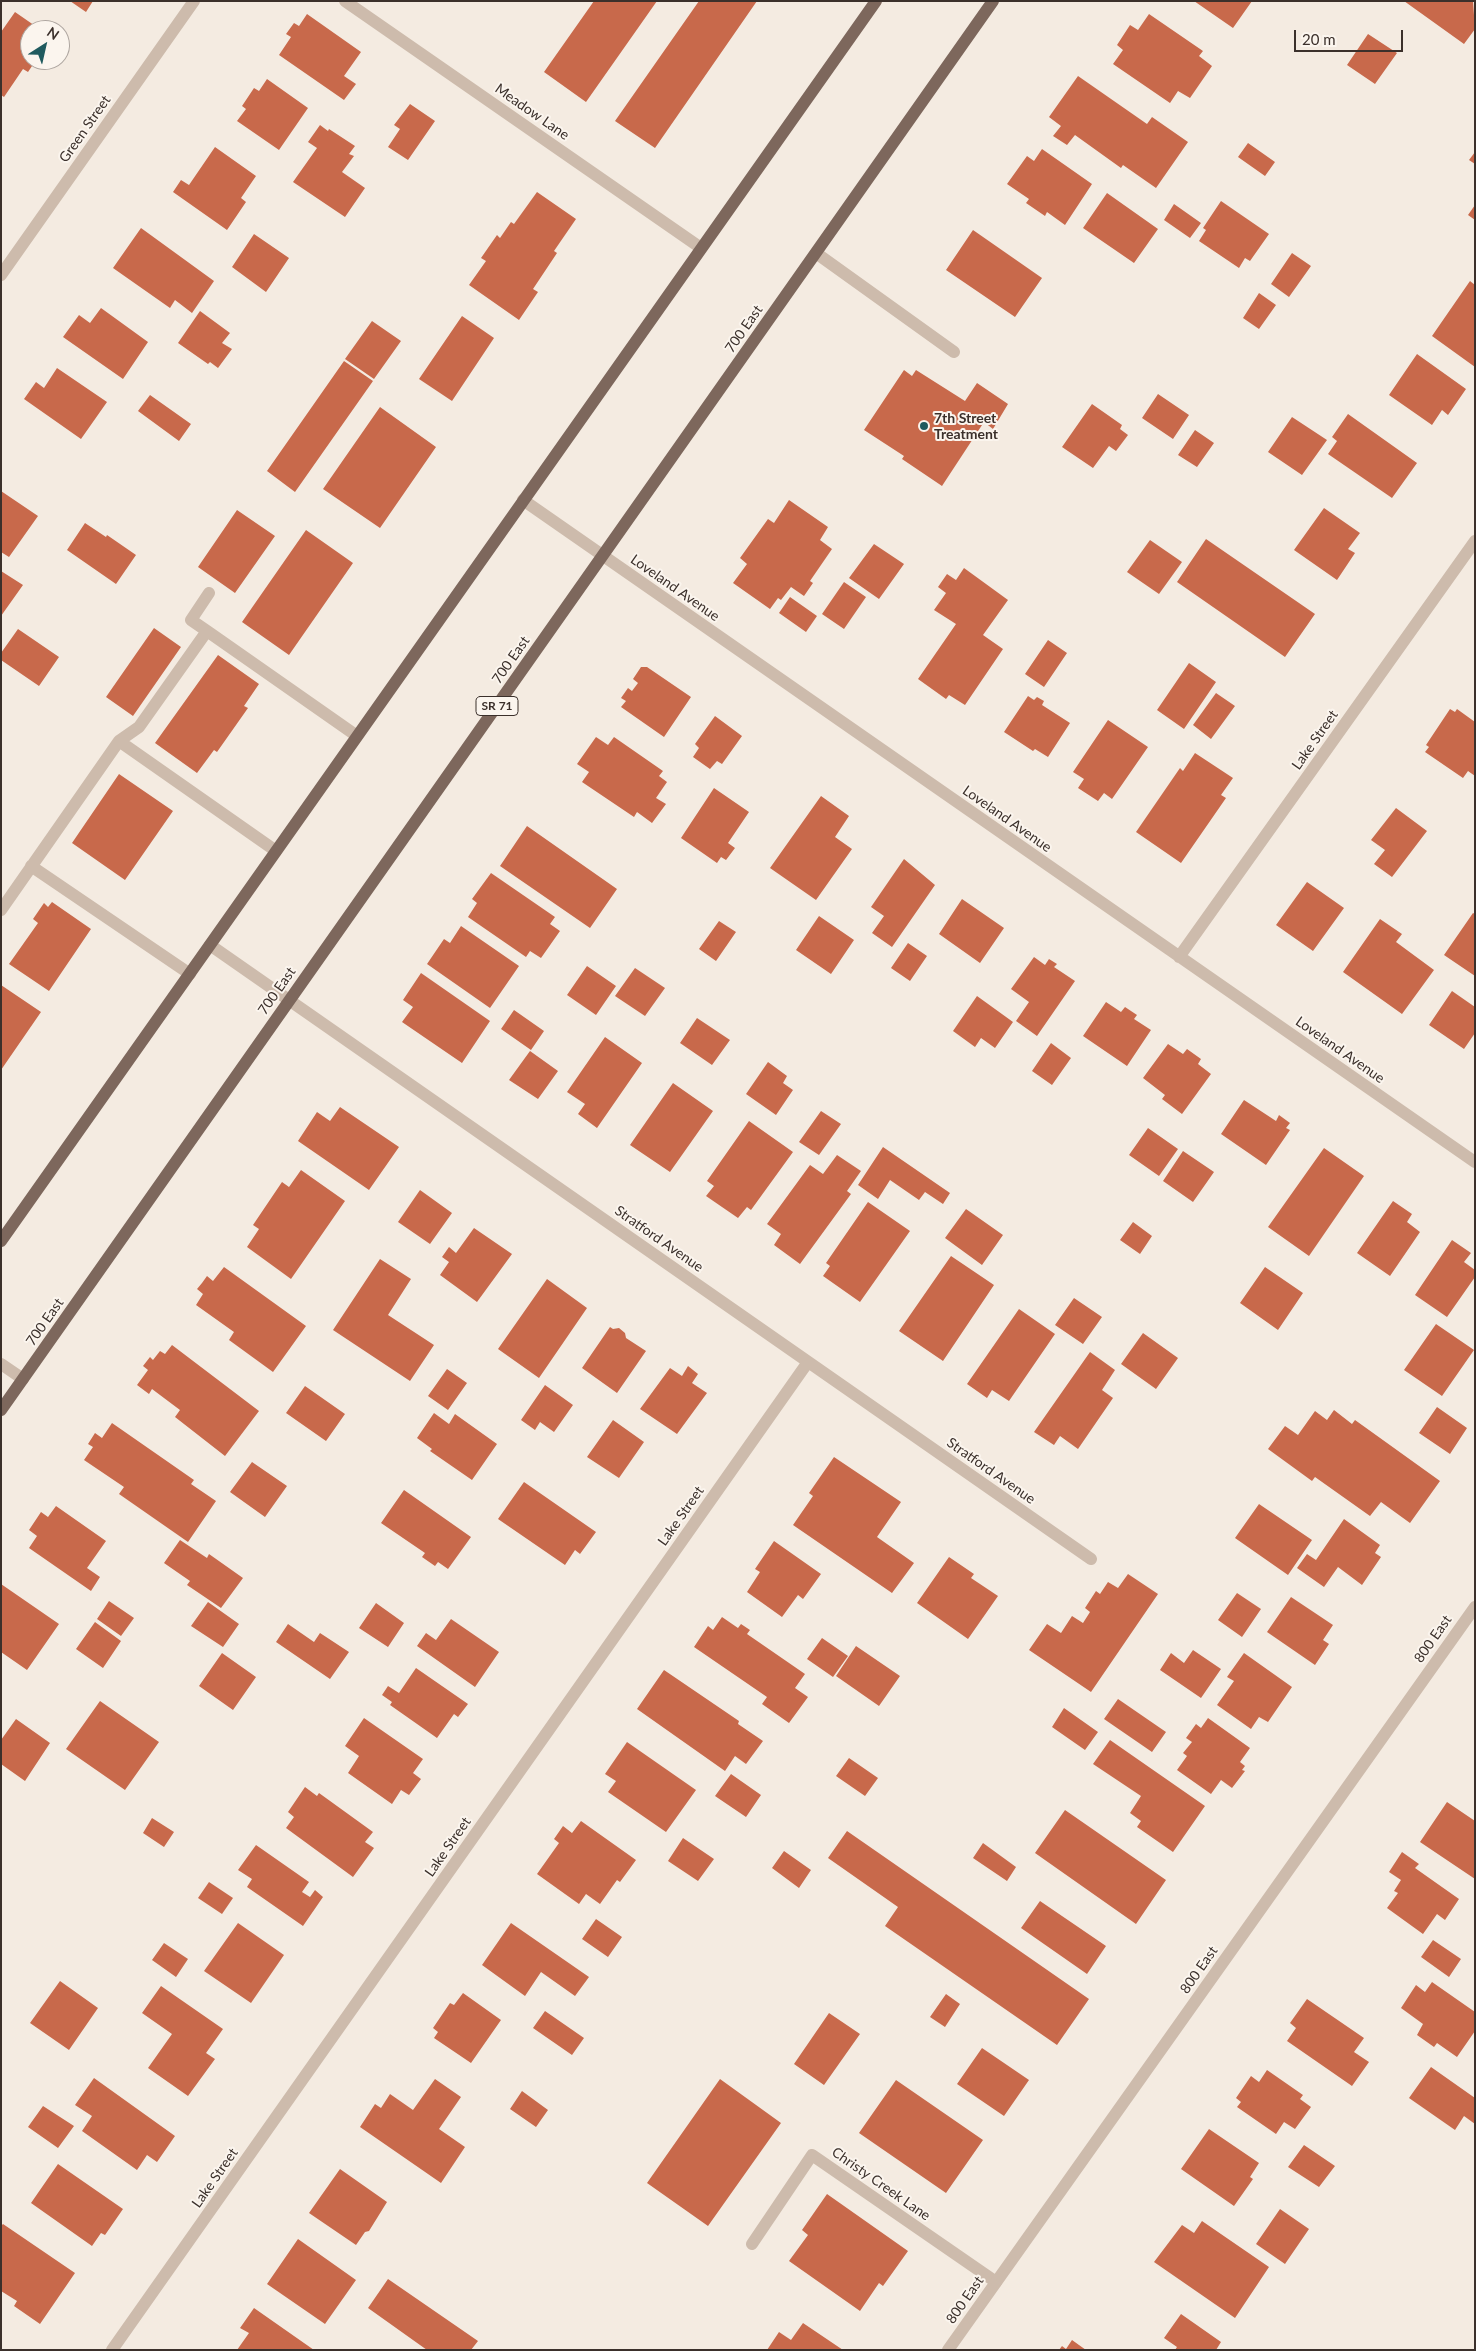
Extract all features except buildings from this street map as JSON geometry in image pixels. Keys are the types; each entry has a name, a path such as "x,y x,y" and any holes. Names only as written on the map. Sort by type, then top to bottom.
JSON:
{"main road":[{"path":"1,1241 876,1"},
{"name":"700 East","path":"1,1410 993,1"}],"street":[{"name":"Green Street","path":"1,275 194,1"},
{"name":"Meadow Lane","path":"345,1 702,248"},
{"path":"816,253 954,352"},
{"name":"Loveland Avenue","path":"523,500 1475,1162"},
{"name":"Lake Street","path":"1179,957 1475,540"},
{"path":"208,593 191,620 357,736"},
{"path":"1,910 119,741 140,727 207,631"},
{"path":"119,741 276,851"},
{"path":"31,866 190,974"},
{"name":"Stratford Avenue","path":"210,945 1091,1559"},
{"name":"Lake Street","path":"112,2350 808,1362"},
{"path":"1,1364 23,1379"},
{"name":"800 East","path":"948,2350 1475,1607"},
{"name":"Christy Creek Lane","path":"752,2244 812,2155 996,2282"}],"place":[{"name":"7th Street Treatment","path":"924,426"}]}
